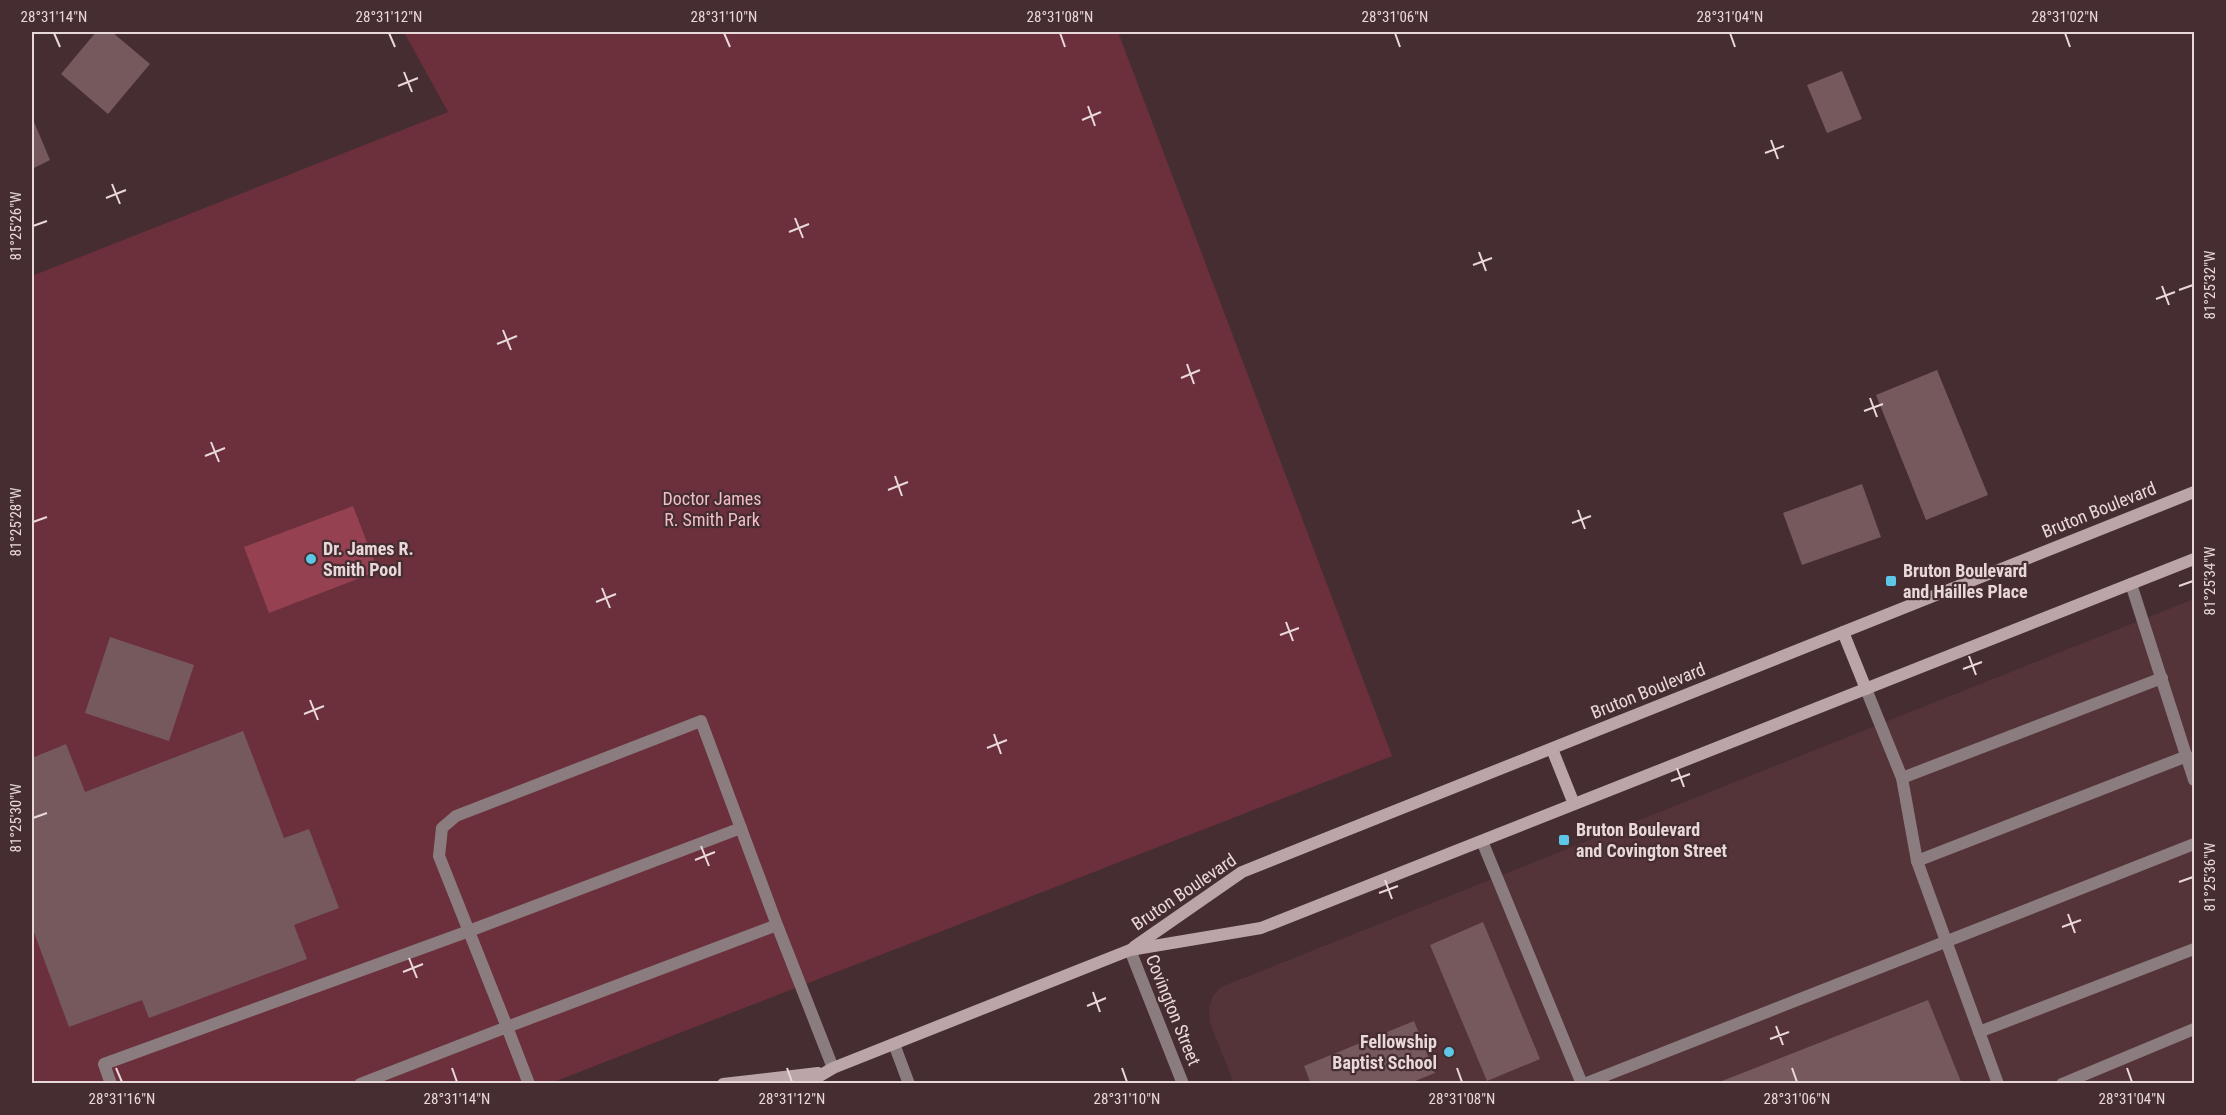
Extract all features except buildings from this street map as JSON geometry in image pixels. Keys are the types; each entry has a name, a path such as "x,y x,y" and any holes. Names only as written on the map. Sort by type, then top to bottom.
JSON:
{"street":[{"name":"Bruton Boulevard","path":"1130,950 1242,872 2194,492"},
{"name":"Bruton Boulevard","path":"723,1083 819,1073 1130,950 1261,928 2194,559"},
{"path":"2131,584 2194,780"},
{"path":"1843,632 1902,778 1917,861 1998,1083"},
{"path":"1902,778 2162,678"},
{"path":"529,1083 439,856 442,828 456,816 701,721 833,1068"},
{"path":"1552,748 1574,804"},
{"path":"1917,861 2187,756"},
{"path":"111,1083 104,1064 469,932 741,828"},
{"path":"1482,841 1583,1083 2194,844"},
{"path":"360,1083 777,925"},
{"path":"1979,1032 2194,949"},
{"name":"Covington Street","path":"1130,950 1183,1083"},
{"path":"2062,1083 2194,1029"},
{"path":"894,1044 909,1083"},
{"name":"Bruton Boulevard","path":"806,1083 819,1073"}],"shaded area":[{"name":"Dr. James R. Smith Pool","path":"353,506 378,571 269,613 244,547"},
{"path":"2194,599 2194,1080 2185,1084 1234,1083 1210,1023 1209,1008 1213,996 1221,987"}],"green space":[{"name":"Doctor James R. Smith Park","path":"404,32 1118,32 1392,756 551,1083 32,1084 32,276 448,112"}],"place":[{"name":"Dr. James R. Smith Pool","path":"311,559"},
{"name":"Bruton Boulevard and Hailles Place","path":"1891,581"},
{"name":"Bruton Boulevard and Covington Street","path":"1564,840"},
{"name":"Fellowship Baptist School","path":"1449,1052"}]}
